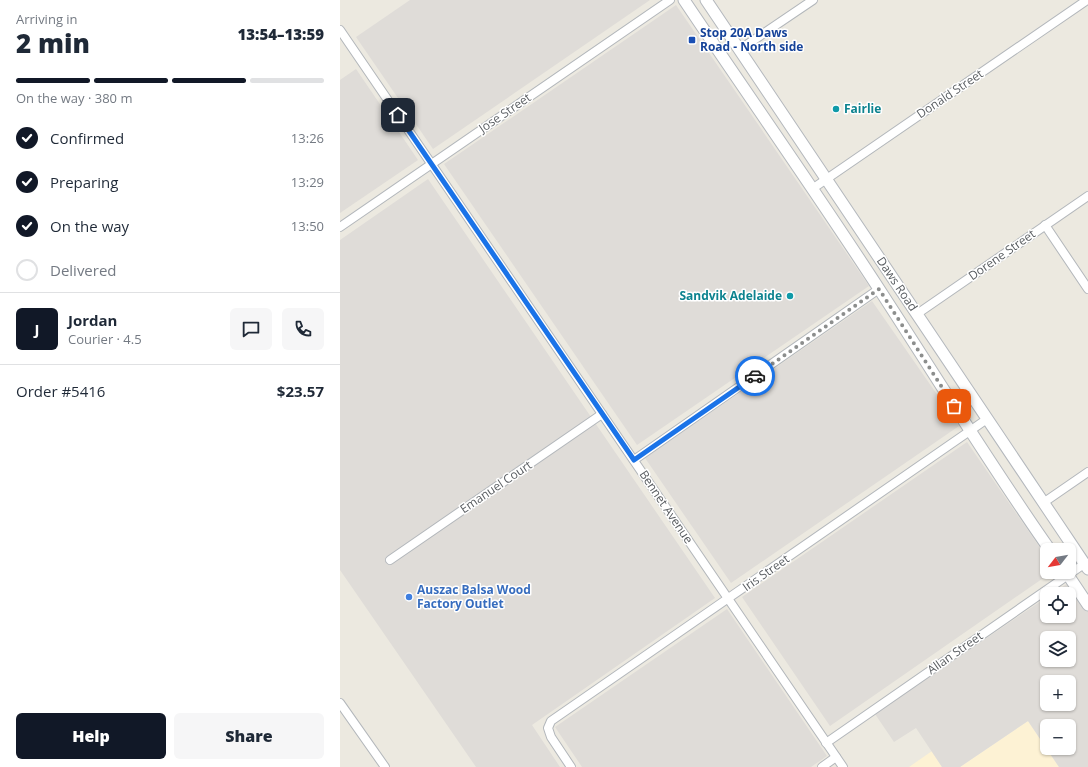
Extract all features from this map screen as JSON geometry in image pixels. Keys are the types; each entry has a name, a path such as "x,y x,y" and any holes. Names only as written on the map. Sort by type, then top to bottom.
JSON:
{"main road":[{"name":"Daws Road","path":"684,0 812,188 970,431 1045,543"},
{"name":"Daws Road","path":"706,0 1086,566"},
{"path":"1071,579 1088,605"}],"street":[{"name":"Jose Street","path":"340,227 670,0"},
{"path":"739,50 813,0"},
{"name":"Donald Street","path":"812,188 1087,0"},
{"name":"Bennet Avenue","path":"340,30 843,767"},
{"name":"Dorene Street","path":"917,314 1088,196"},
{"path":"1045,225 1088,289"},
{"path":"634,460 879,289"},
{"name":"Emanuel Court","path":"390,560 602,414"},
{"name":"Iris Street","path":"571,767 551,737 548,728 551,721 987,419"},
{"path":"1044,503 1088,472"},
{"name":"Allan Street","path":"1076,570 1086,566"},
{"name":"Allan Street","path":"826,743 1058,579"},
{"path":"340,703 385,767"},
{"path":"822,767 836,757"}],"shaded area":[{"path":"410,0 650,0 433,149 356,37"},
{"path":"676,5 869,286 637,445 444,164"},
{"path":"356,69 418,160 340,213 340,80"},
{"path":"428,179 715,598 532,725 560,767 476,767 340,570 340,240"},
{"path":"872,301 959,426 731,583 645,458"},
{"path":"967,442 1040,548 1040,579 1042,579 830,726 742,597"},
{"path":"1068,583 1071,587 1062,587"},
{"path":"1076,595 1088,612 1088,767 1059,767 1051,755 1076,755 1076,719 1040,719 1040,739 1028,721 960,767 942,767 916,728 894,742 875,714 1040,602 1040,623 1076,623"},
{"path":"727,609 827,756 811,767 582,767 555,727"},
{"path":"1028,721 1040,739 1040,755 1051,755 1059,767 960,767"},
{"path":"932,751 942,767 909,767"}],"way so far":[{"path":"755,376 879,289 954,406"}],"place":[{"name":"Stop 20A Daws Road - North side","path":"692,40"},
{"name":"Fairlie","path":"836,109"},
{"name":"Sandvik Adelaide","path":"790,296"},
{"name":"Auszac Balsa Wood Factory Outlet","path":"409,597"}],"route":[{"path":"398,115 634,460 755,376"}]}
